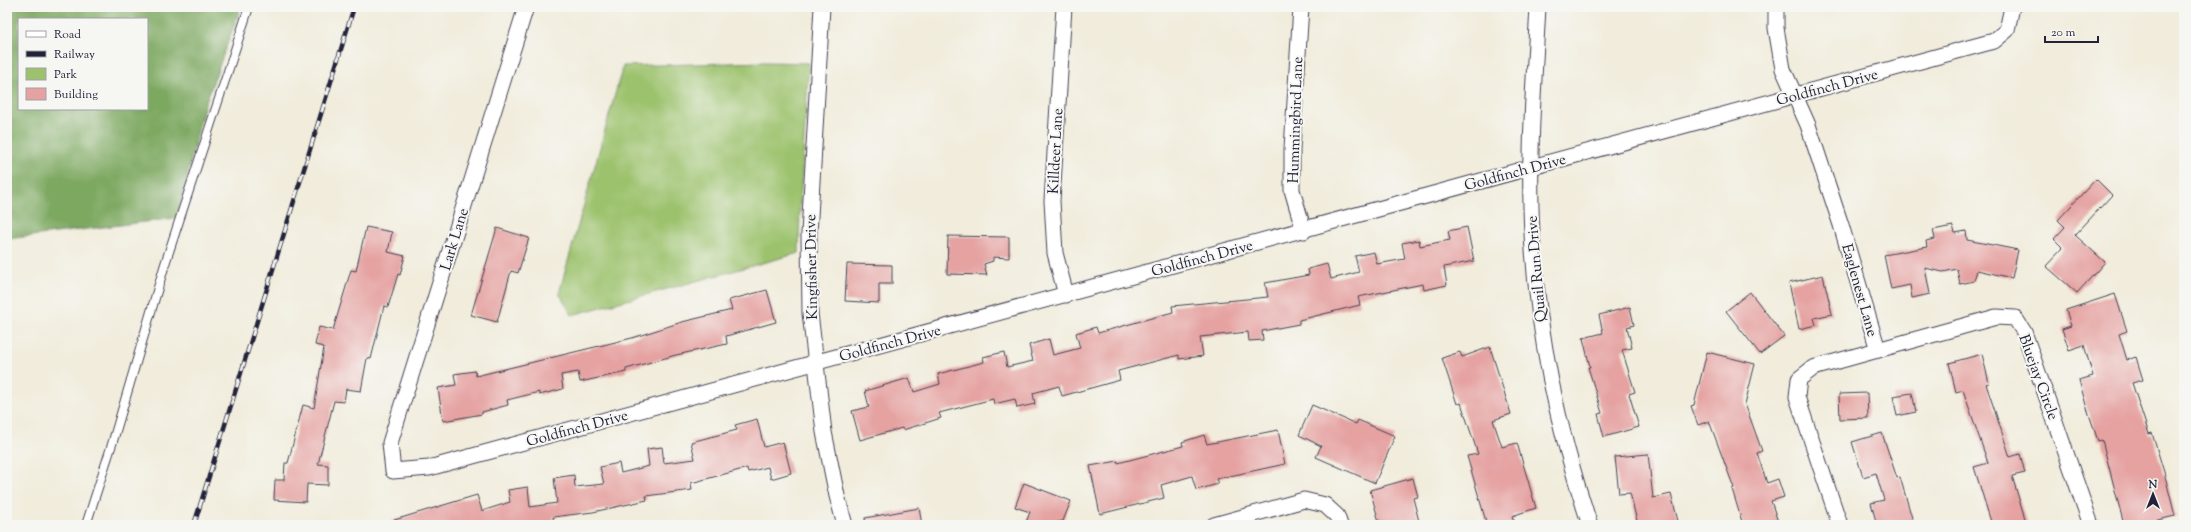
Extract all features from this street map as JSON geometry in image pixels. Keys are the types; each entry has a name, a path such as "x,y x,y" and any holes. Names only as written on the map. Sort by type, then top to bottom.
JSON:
{"street":[{"name":"Lark Lane","path":"393,471 390,443 526,7"},
{"name":"Kingfisher Drive","path":"822,7 809,234 810,313 824,432 837,496 845,525"},
{"name":"Killdeer Lane","path":"1064,7 1052,201 1056,252 1066,295"},
{"name":"Hummingbird Lane","path":"1301,7 1292,149 1292,190 1304,231"},
{"name":"Quail Run Drive","path":"1538,7 1530,168 1532,234 1540,322 1553,397 1578,490 1590,525"},
{"name":"Eaglenest Lane","path":"1776,7 1776,28 1783,69 1794,97 1808,125 1830,189 1878,350 1813,368 1799,379 1797,397 1840,525"},
{"name":"Goldfinch Drive","path":"393,471 429,468 1304,231 1994,41 2007,30 2012,7"},
{"name":"Bluejay Circle","path":"1878,350 1996,317 2015,318 2024,332 2090,525"},
{"path":"1214,525 1304,500 1325,505 1337,516 1340,525"}],"lane":[{"path":"86,525 113,441 165,264 249,7"}],"green space":[{"path":"7,7 241,7 204,107 177,218 7,239"},
{"path":"765,62 809,63 800,203 799,253 572,315 559,293 623,66"}],"building":[{"path":"2096,179 2112,195 2075,235 2105,262 2077,293 2046,266 2063,248 2054,239 2065,227 2058,220"},
{"path":"1953,226 1955,233 1966,231 1967,240 2018,250 2012,278 1977,270 1974,281 1960,284 1957,269 1943,272 1925,268 1930,294 1912,298 1910,285 1891,289 1884,255 1927,247 1926,241 1935,239 1933,230"},
{"path":"366,227 392,232 388,252 405,256 400,275 398,274 388,307 384,306 371,359 367,358 361,391 346,389 344,402 334,401 318,464 328,465 328,485 307,484 306,502 274,500 275,480 284,480 285,463 288,463 303,405 314,408 324,347 315,345 319,327 333,330 351,270 356,271"},
{"path":"1467,227 1474,261 1444,267 1447,285 1424,290 1423,284 1358,297 1360,305 1299,320 1299,324 1262,331 1263,340 1249,341 1248,332 1200,337 1203,356 1179,359 1179,355 1118,371 1120,380 1062,396 1059,386 1033,393 1035,404 1017,408 1015,399 994,404 993,399 939,413 941,418 903,430 902,428 860,440 852,411 869,407 865,391 909,378 914,392 940,384 938,374 984,362 983,357 1004,352 1007,367 1033,361 1029,345 1049,339 1053,355 1080,348 1076,333 1096,327 1098,333 1173,312 1172,306 1268,297 1265,283 1309,275 1308,269 1327,264 1331,279 1359,272 1355,256 1374,252 1377,264 1405,259 1402,243 1419,240 1420,246 1450,240 1448,231"},
{"path":"497,228 529,238 518,273 511,271 497,322 471,315"},
{"path":"948,236 1009,237 1009,258 993,257 993,261 984,264 987,275 947,274"},
{"path":"847,264 892,265 892,284 879,284 879,303 845,301"},
{"path":"1823,275 1832,314 1814,318 1816,325 1799,329 1789,283"},
{"path":"767,290 776,322 726,336 727,344 676,355 626,369 626,372 580,382 578,372 561,375 563,389 539,395 539,392 507,400 508,405 482,412 482,414 443,421 438,388 456,385 454,374 475,371 476,376 632,338 682,322 732,310 729,300"},
{"path":"1750,292 1784,336 1760,354 1726,311"},
{"path":"2115,294 2127,331 2119,334 2127,360 2136,357 2143,380 2132,383 2149,434 2152,433 2175,516 2136,525 2124,525 2102,440 2098,441 2086,405 2079,380 2093,376 2084,345 2069,350 2062,329 2071,326 2066,310"},
{"path":"1630,307 1634,325 1627,327 1632,348 1622,350 1635,392 1629,394 1639,427 1604,437 1598,414 1602,413 1588,367 1590,367 1583,338 1603,333 1599,315"},
{"path":"1490,347 1511,414 1493,420 1502,447 1517,443 1536,508 1512,516 1515,525 1487,525 1467,456 1478,454 1461,403 1457,404 1442,358 1460,352 1462,357"},
{"path":"1707,352 1755,364 1745,404 1762,451 1757,453 1767,483 1778,479 1784,497 1771,501 1779,525 1743,525 1732,489 1734,488 1709,421 1698,425 1691,406 1694,405"},
{"path":"1982,354 1989,383 1986,384 2010,457 2020,454 2025,473 2012,476 2027,525 1992,525 1974,467 1988,463 1963,390 1956,392 1949,363"},
{"path":"1867,393 1868,418 1840,419 1839,394"},
{"path":"1912,393 1916,412 1897,416 1893,396"},
{"path":"1312,405 1356,424 1358,420 1395,436 1375,483 1316,457 1321,446 1299,435"},
{"path":"757,419 764,447 783,442 791,473 771,479 768,467 748,472 747,468 691,483 692,490 646,496 647,500 593,512 553,517 554,525 391,525 391,521 477,495 482,511 510,502 508,490 528,487 530,507 557,503 554,478 574,475 575,487 604,484 600,467 619,463 621,473 649,466 647,449 662,447 664,463 695,459 691,442 737,430 735,425"},
{"path":"1278,430 1285,464 1216,479 1218,484 1196,490 1192,476 1161,485 1164,498 1100,514 1090,466 1118,461 1118,463 1183,446 1182,442 1204,435 1207,444"},
{"path":"1882,433 1897,478 1900,477 1914,525 1877,525 1871,503 1884,500 1876,473 1863,477 1852,442"},
{"path":"1648,454 1653,498 1671,494 1679,525 1638,525 1630,493 1619,494 1615,457"},
{"path":"1413,478 1418,497 1413,498 1420,525 1380,525 1370,490"},
{"path":"1024,483 1071,501 1063,521 1044,525 1025,525 1030,512 1015,507"},
{"path":"919,508 922,525 866,525 865,518"}],"railway":[{"path":"194,525 354,7"}]}
